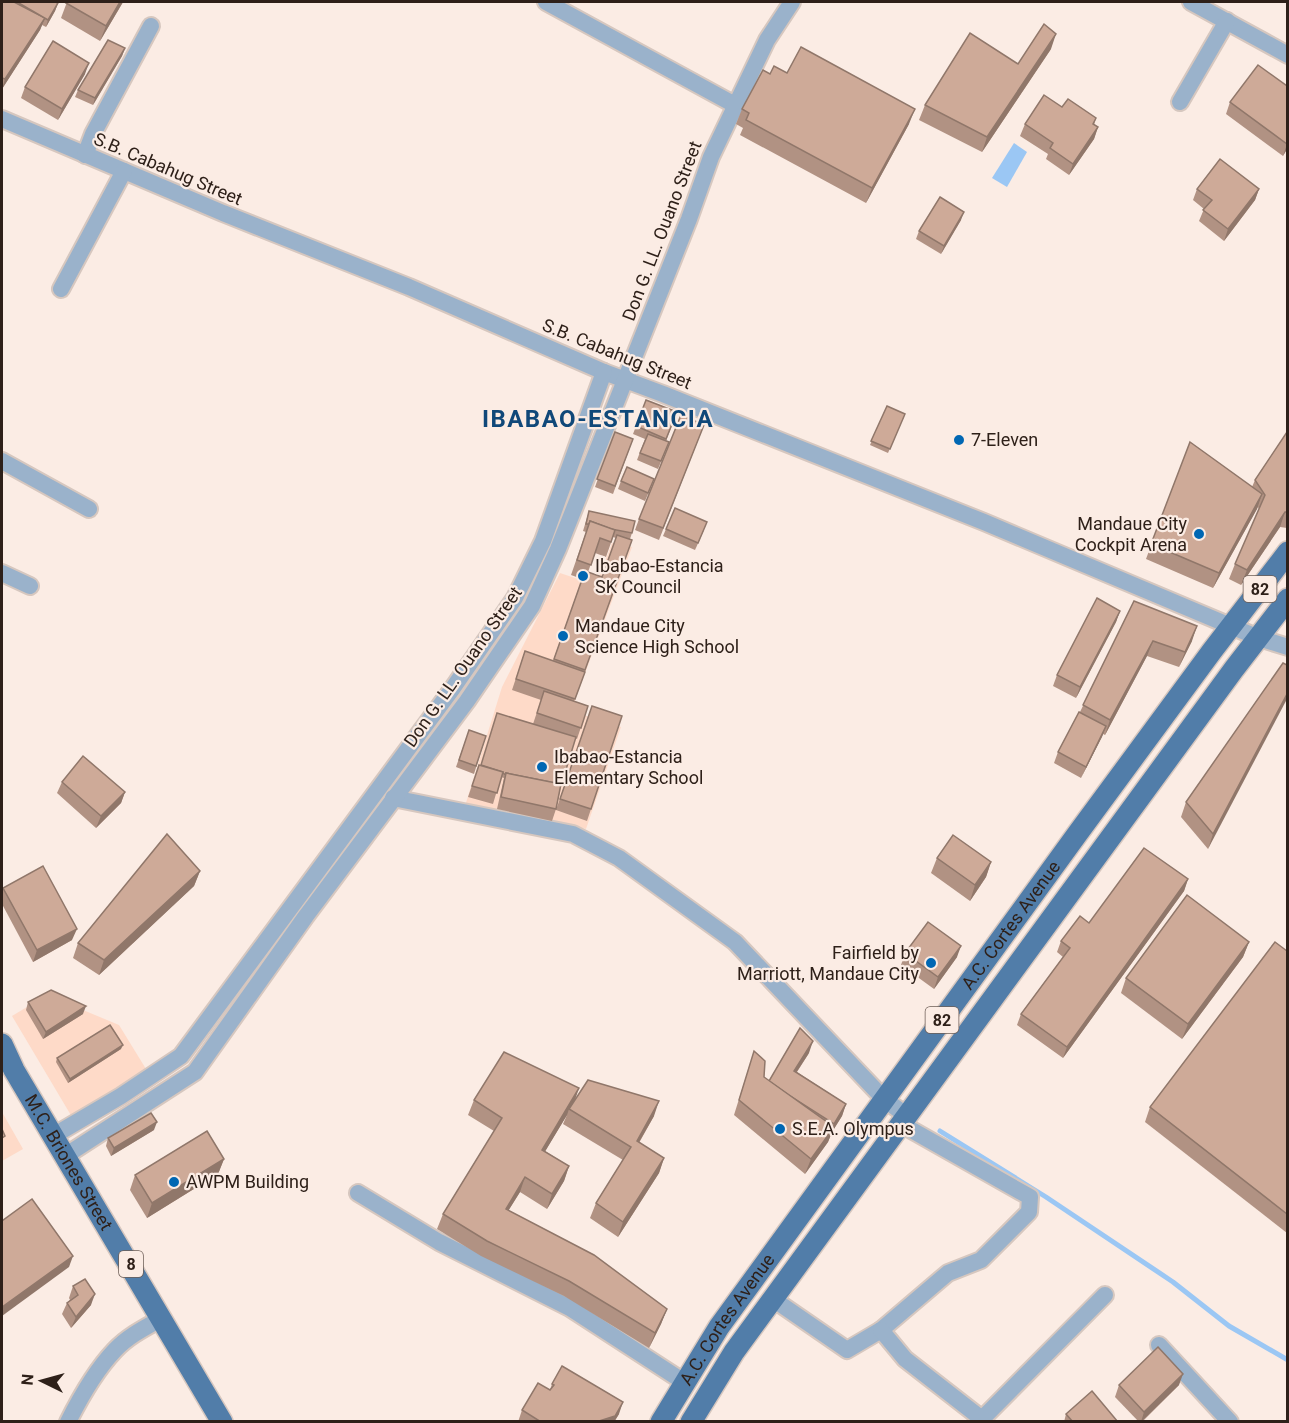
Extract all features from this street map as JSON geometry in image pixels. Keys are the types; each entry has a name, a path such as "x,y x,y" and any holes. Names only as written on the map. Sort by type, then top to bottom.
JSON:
{"main road":[{"name":"A.C. Cortes Avenue","path":"661,1422 719,1327 1078,833 1287,552"},
{"name":"A.C. Cortes Avenue","path":"692,1422 734,1352 1287,599"},
{"path":"1078,833 1101,851"},
{"name":"M.C. Briones Street","path":"2,1044 14,1071 222,1422"},
{"name":"M.C. Briones Street","path":"195,1373 216,1422"},
{"name":"M.C. Briones Street","path":"195,1373 235,1422"}],"street":[{"path":"546,2 735,105"},
{"name":"Don G. LL. Ouano Street","path":"53,1136 121,1096 181,1056 393,798 441,735 532,606 558,549 689,219 711,157 767,40 792,2"},
{"path":"1191,2 1287,55"},
{"path":"1180,102 1227,21"},
{"path":"85,155 93,134 151,26"},
{"name":"S.B. Cabahug Street","path":"2,119 409,287 604,372 984,522 1258,638 1287,647"},
{"path":"61,289 124,171"},
{"name":"Don G. LL. Ouano Street","path":"65,1156 195,1072 299,911 515,598 543,541 604,372"},
{"path":"2,461 89,509"},
{"path":"543,541 558,549"},
{"path":"2,573 30,586"},
{"path":"428,723 441,735"},
{"path":"393,798 573,834 619,858 735,942 904,1120 1030,1197 1029,1212 981,1260 948,1273 881,1330 847,1350 773,1299"},
{"path":"358,1193 439,1242 570,1308 684,1382"},
{"path":"881,1330 905,1359 982,1419 1105,1295"},
{"path":"68,1422 85,1388 116,1349 132,1336 162,1318"},
{"path":"1158,1345 1230,1422"}],"shaded area":[{"name":"Ibabao-Estancia Elementary School","path":"612,543 632,547 571,711 621,727 586,829 465,806 502,687 560,573 596,585"},
{"path":"47,995 119,1025 146,1069 72,1117 12,1016"},
{"path":"2,1112 23,1149 2,1161"}],"water":[{"path":"1014,143 1027,152 1007,187 992,178"}],"building":[{"path":"2,2 14,2 45,18 5,79 2,78"},
{"path":"17,2 55,2 58,3 48,20"},
{"path":"67,2 120,2 106,26"},
{"path":"1044,24 1056,34 987,137 925,105 970,33 1018,64"},
{"path":"108,40 125,48 95,98 78,90"},
{"path":"53,41 89,63 62,109 25,87"},
{"path":"801,47 915,109 872,188 746,120 749,113 742,109 763,70 770,74 774,66 787,73"},
{"path":"1258,65 1287,86 1287,144 1230,102"},
{"path":"1044,95 1062,107 1068,99 1096,118 1093,124 1098,127 1073,164 1050,148 1053,143 1025,124"},
{"path":"1220,159 1259,189 1228,229 1203,210 1212,200 1197,189"},
{"path":"940,197 964,212 944,246 919,231"},
{"path":"646,400 677,412 666,439 636,426"},
{"path":"887,406 905,414 890,449 871,441"},
{"path":"681,415 704,425 663,528 639,519"},
{"path":"615,432 633,439 615,486 597,479"},
{"path":"1287,432 1287,512 1247,570 1235,564 1265,495 1255,480"},
{"path":"648,434 669,442 661,461 640,453"},
{"name":"Mandaue City Cockpit Arena","path":"1190,442 1262,494 1219,573 1151,544"},
{"path":"627,467 654,479 648,493 621,481"},
{"path":"675,508 707,522 698,543 666,529"},
{"path":"589,511 635,521 632,533 611,529 590,521 586,524"},
{"path":"590,521 615,530 611,542 600,538 591,565 577,560"},
{"path":"617,535 632,540 585,670 554,659 585,571 602,577"},
{"path":"1097,598 1120,611 1080,687 1057,675"},
{"path":"1134,601 1197,626 1185,652 1153,641 1110,720 1083,705"},
{"path":"525,651 585,672 575,699 516,679"},
{"path":"1283,663 1287,665 1287,694 1213,834 1186,802"},
{"path":"544,691 588,706 581,728 537,713"},
{"path":"592,706 622,716 591,809 560,799"},
{"path":"1079,712 1106,726 1086,767 1058,752"},
{"path":"497,713 576,737 561,786 561,784 506,773 506,775 481,765"},
{"path":"469,730 486,736 476,766 459,760"},
{"path":"83,756 125,792 101,816 62,782"},
{"path":"479,765 503,772 497,793 472,786"},
{"path":"506,773 561,784 556,809 501,797"},
{"path":"167,834 200,871 104,960 78,943"},
{"path":"953,835 991,862 975,885 937,858"},
{"path":"1144,848 1188,879 1067,1047 1021,1014 1070,948 1061,941 1080,916 1089,923"},
{"path":"43,866 77,929 37,950 3,888"},
{"path":"1187,895 1249,942 1188,1024 1126,978"},
{"path":"928,922 961,946 938,977 905,953"},
{"path":"1275,942 1287,951 1287,1214 1150,1107"},
{"path":"51,990 86,1006 46,1032 28,1002"},
{"path":"110,1025 123,1045 70,1079 57,1058"},
{"path":"800,1028 813,1041 794,1071 846,1104 834,1124 769,1081"},
{"path":"754,1051 765,1061 764,1077 834,1127 811,1159 739,1100"},
{"path":"504,1052 579,1088 542,1150 569,1166 552,1194 525,1177 506,1209 594,1255 667,1309 655,1333 569,1281 487,1241 443,1214 502,1118 474,1100"},
{"path":"588,1080 659,1101 637,1141 664,1158 623,1222 596,1203 631,1147 569,1109"},
{"path":"151,1113 157,1122 114,1148 108,1138"},
{"path":"207,1131 224,1159 152,1203 135,1175"},
{"path":"32,1199 73,1256 2,1307 2,1221"},
{"path":"85,1279 95,1294 76,1317 67,1303 78,1295 73,1286"},
{"path":"1158,1347 1183,1374 1144,1412 1119,1385"},
{"path":"562,1366 623,1402 615,1416 596,1422 541,1422 522,1410 538,1383 550,1390"},
{"path":"1092,1391 1118,1422 1073,1422 1066,1414"}],"waterway":[{"path":"940,1131 1046,1197 1173,1282 1229,1326 1288,1360"}],"place":[{"name":"7-Eleven","path":"959,440"},
{"name":"Mandaue City Cockpit Arena","path":"1199,534"},
{"name":"Ibabao-Estancia SK Council","path":"583,576"},
{"name":"Mandaue City Science High School","path":"563,636"},
{"name":"Ibabao-Estancia Elementary School","path":"542,767"},
{"name":"Fairfield by Marriott, Mandaue City","path":"931,963"},
{"name":"S.E.A. Olympus","path":"780,1129"},
{"name":"AWPM Building","path":"174,1182"}],"district":[{"name":"IBABAO-ESTANCIA","path":"598,419"}]}
